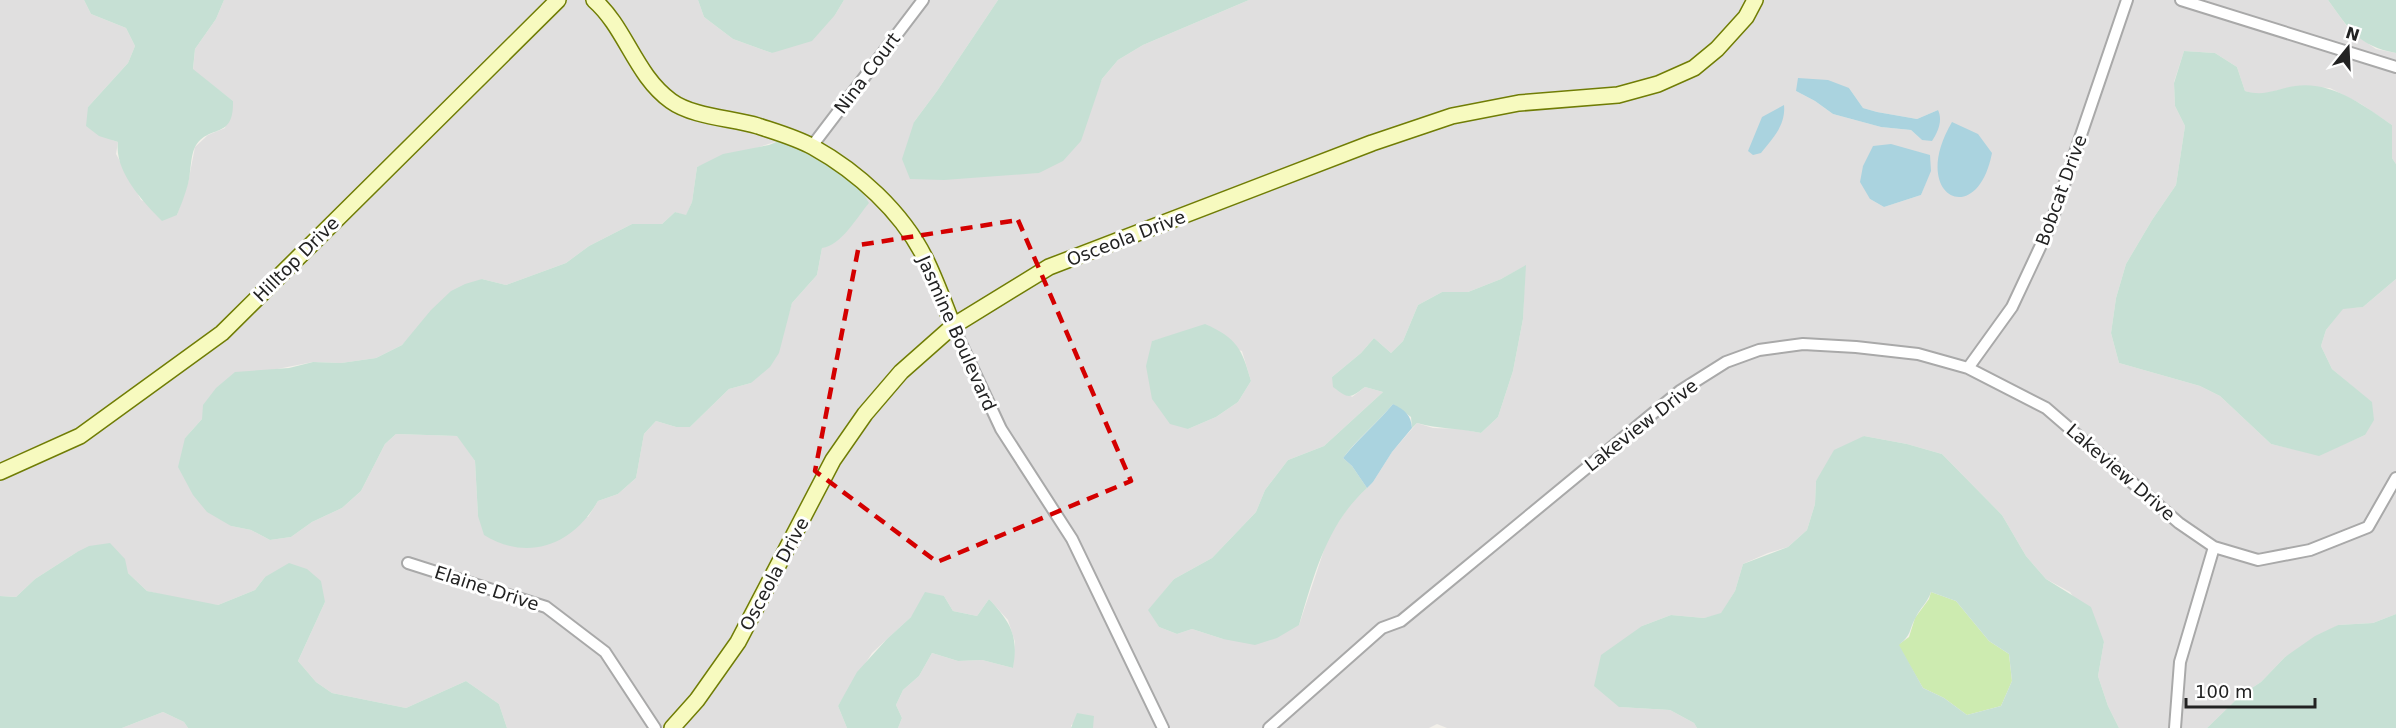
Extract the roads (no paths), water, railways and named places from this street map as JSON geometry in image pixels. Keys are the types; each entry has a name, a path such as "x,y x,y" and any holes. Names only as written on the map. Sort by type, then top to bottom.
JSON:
{"street":[{"name":"Hilltop Drive","path":"0,472 80,436 222,333 558,0"},
{"name":"Jasmine Boulevard","path":"594,0 606,10 651,82 672,102 699,112 756,126 812,146 870,188 903,225 925,257 953,326 1001,429 1072,539 1163,728"},
{"name":"Nina Court","path":"812,146 923,0"},
{"name":"Osceola Drive","path":"672,728 697,700 738,642 833,460 865,414 901,372 953,326 1049,267 1372,143 1452,116 1519,103 1618,95 1658,84 1694,68 1717,49 1746,17 1755,0"},
{"name":"Bobcat Drive","path":"1968,368 2012,307 2043,242 2075,157 2127,0"},
{"path":"2181,0 2396,67"},
{"name":"Lakeview Drive","path":"1269,728 1382,628 1401,621 1680,391 1726,362 1759,350 1803,344 1856,346 1918,354 1968,368 2046,408 2179,523 2214,546 2258,560 2310,550 2368,527 2396,478"},
{"path":"2175,728 2180,662 2214,546"},
{"name":"Elaine Drive","path":"408,563 546,607 605,651 655,728"}],"water":[{"path":"1798,78 1828,80 1849,88 1863,108 1877,112 1917,119 1938,110 1940,122 1938,130 1932,141 1922,140 1911,130 1881,127 1833,114 1796,91"},
{"path":"1784,105 1783,119 1778,131 1761,153 1753,155 1748,151 1762,117"},
{"path":"1952,122 1978,134 1992,153 1984,177 1973,191 1961,197 1950,194 1941,185 1938,169 1940,148"},
{"path":"1891,144 1930,155 1931,171 1921,195 1884,207 1870,199 1860,182 1863,166 1873,146"},
{"path":"1393,404 1407,413 1412,428 1367,488 1352,466 1343,458"}]}
